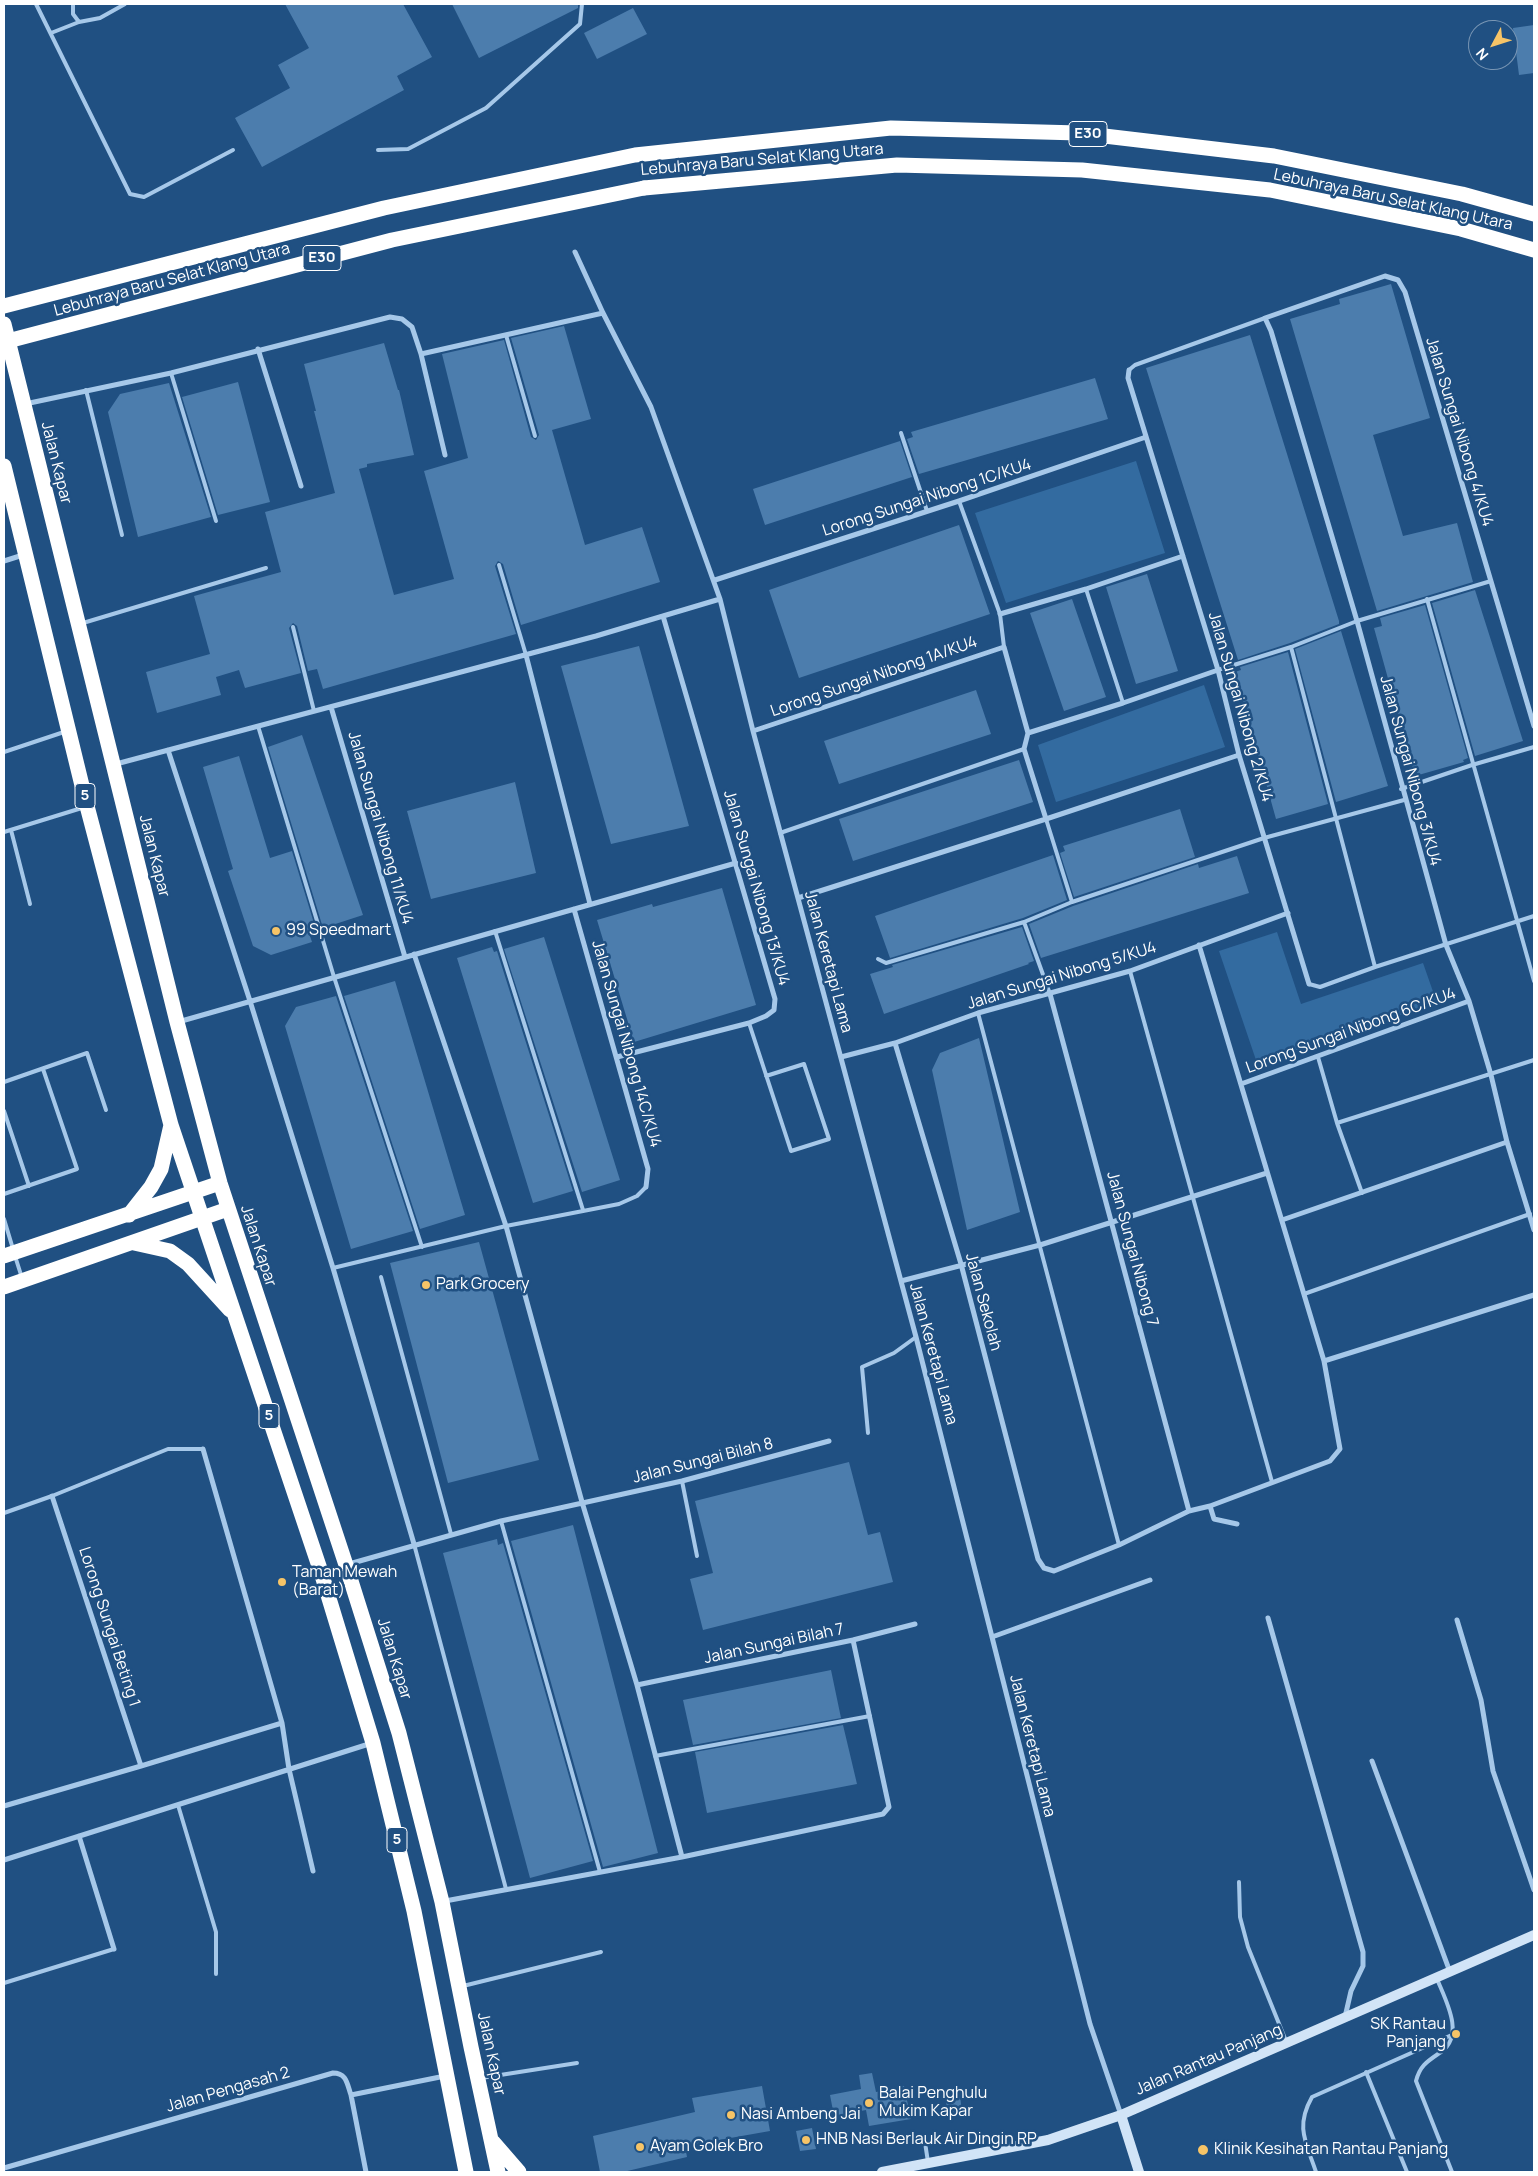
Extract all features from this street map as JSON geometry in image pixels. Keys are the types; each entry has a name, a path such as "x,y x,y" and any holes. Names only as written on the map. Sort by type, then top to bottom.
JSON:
{"highway":[{"name":"Lebuhraya Baru Selat Klang Utara","path":"4,306 384,208 635,155 890,128 1079,133 1274,156 1462,194 1534,214"},
{"name":"Lebuhraya Baru Selat Klang Utara","path":"4,342 392,240 644,188 897,165 1082,170 1270,190 1461,229 1534,250"},
{"name":"Jalan Kapar","path":"4,324 177,1022 220,1183 346,1565 399,1733 442,1902 498,2172"},
{"name":"5","path":"4,466 87,806 171,1125 321,1572 373,1743 414,1911 466,2172"},
{"path":"129,1214 161,1169 171,1125"},
{"path":"9,1254 220,1183"},
{"path":"4,1287 204,1219 228,1209"},
{"path":"134,1242 170,1251 188,1264 236,1317"},
{"path":"492,2141 518,2172"}],"street":[{"name":"Jalan Keretapi Lama","path":"575,252 603,313 651,407 715,580 780,833 916,1337 1090,2024 1122,2115"},
{"name":"Jalan Sungai Nibong 4/KU4","path":"1265,318 1385,276 1398,280 1405,292 1534,726"},
{"path":"422,354 603,313"},
{"path":"24,404 171,373 390,317 402,319 412,327 422,354 446,455"},
{"name":"Jalan Sungai Nibong 3/KU4","path":"1265,318 1271,331 1357,621 1404,800 1446,945 1469,1001 1491,1075 1507,1142 1534,1230"},
{"path":"258,350 300,486"},
{"name":"Jalan Sungai Nibong 2/KU4","path":"1129,370 1128,378 1218,670 1239,755 1309,984"},
{"name":"Lorong Sungai Nibong 1C/KU4","path":"715,580 959,502 1146,437"},
{"path":"4,561 26,554"},
{"path":"1000,614 1086,589 1183,556"},
{"path":"113,765 526,655 720,599"},
{"name":"Jalan Sungai Nibong 13/KU4","path":"617,1057 749,1023 766,1016 774,1010 775,999 663,616"},
{"path":"1004,647 1028,732 1024,749 1046,819"},
{"name":"Lorong Sungai Nibong 1A/KU4","path":"753,731 1004,647"},
{"path":"526,655 590,904"},
{"path":"1028,732 1123,703 1218,670"},
{"name":"Jalan Sungai Nibong 11/KU4","path":"331,707 405,957"},
{"path":"168,750 250,1001 333,1268 414,1544"},
{"path":"798,898 1239,755"},
{"path":"177,1022 736,863"},
{"name":"Jalan Sungai Nibong 14C/KU4","path":"574,909 648,1170 646,1187"},
{"name":"Jalan Sungai Nibong 5/KU4","path":"841,1057 895,1043 978,1013 1130,971 1288,913"},
{"path":"1119,1545 1189,1511 1210,1506 1330,1461 1340,1450 1324,1361 1199,945"},
{"path":"414,954 506,1226 582,1502 637,1685 682,1857"},
{"name":"Jalan Sungai Nibong 7","path":"1050,994 1189,1511"},
{"name":"Lorong Sungai Nibong 6C/KU4","path":"1241,1084 1469,1001"},
{"name":"Jalan Sekolah","path":"895,1043 961,1264 1038,1559 1044,1568 1054,1571 1119,1545"},
{"path":"1282,1220 1507,1142"},
{"path":"901,1281 1040,1245 1267,1173"},
{"path":"1324,1361 1534,1295"},
{"name":"Jalan Sungai Bilah 8","path":"346,1565 414,1544 501,1521 682,1481 829,1441"},
{"path":"203,1449 282,1723 289,1770 313,1871"},
{"name":"Lorong Sungai Beting 1","path":"52,1496 141,1766"},
{"path":"1210,1506 1214,1519 1237,1524"},
{"path":"992,1638 1150,1580"},
{"path":"1268,1618 1363,1952 1363,1966 1351,1990 1345,2018"},
{"path":"1457,1620 1481,1700 1493,1771 1534,1890"},
{"name":"Jalan Sungai Bilah 7","path":"637,1685 853,1640 915,1624"},
{"path":"442,1902 682,1857 883,1814 889,1807 853,1640"},
{"path":"4,1806 282,1723"},
{"path":"4,1860 373,1743"},
{"path":"1372,1762 1450,1972"},
{"path":"79,1836 114,1949"},
{"name":"Jalan Rantau Panjang","path":"882,2172 1048,2140 1122,2115 1534,1934"},
{"name":"Jalan Pengasah 2","path":"4,2168 333,2073 340,2073 345,2076 351,2095"},
{"path":"366,2172 351,2095 448,2075"},
{"path":"1122,2115 1139,2172"}],"lane":[{"path":"36,4 130,194 144,197 233,150"},
{"path":"73,4 73,14 79,22"},
{"path":"51,33 79,22 100,18 125,4"},
{"path":"378,150 408,149 486,108 580,24 582,4"},
{"path":"1129,370 1136,365 1265,318"},
{"path":"506,335 535,436"},
{"path":"171,373 216,521"},
{"path":"86,390 122,535"},
{"path":"901,433 927,511"},
{"path":"959,502 1000,614 1004,647"},
{"path":"499,565 526,655"},
{"path":"78,625 266,568"},
{"path":"1218,670 1291,647 1357,621 1491,581"},
{"path":"1086,589 1123,703"},
{"path":"1426,599 1534,981"},
{"path":"293,627 314,712"},
{"path":"1291,647 1375,967"},
{"path":"258,726 334,977 422,1247"},
{"path":"4,752 69,730"},
{"path":"1401,789 1472,765 1534,747"},
{"path":"780,833 1024,749"},
{"path":"878,959 886,963 1024,922 1072,902 1264,838 1404,800"},
{"path":"4,832 87,806"},
{"path":"1046,819 1072,902"},
{"path":"11,830 30,904"},
{"path":"1309,984 1313,987 1320,987 1375,967 1534,916"},
{"path":"1024,922 1050,994"},
{"path":"495,931 583,1210"},
{"path":"1130,971 1272,1482"},
{"path":"978,1013 1119,1545"},
{"path":"749,1023 766,1076 791,1151 829,1139 804,1064 766,1076"},
{"path":"4,1082 87,1054 106,1110"},
{"path":"1318,1057 1337,1123 1362,1193"},
{"path":"1337,1123 1534,1060"},
{"path":"4,1194 77,1169 43,1068"},
{"path":"4,1112 29,1186"},
{"path":"333,1268 506,1226 619,1204 637,1196 646,1187"},
{"path":"1304,1294 1530,1214"},
{"path":"4,1218 9,1254 23,1280"},
{"path":"382,1277 451,1534"},
{"path":"868,1433 862,1367 894,1354 916,1337"},
{"path":"4,1513 52,1496 168,1449 203,1449"},
{"path":"682,1481 697,1556"},
{"path":"501,1521 600,1872"},
{"path":"414,1544 506,1889"},
{"path":"655,1756 870,1716"},
{"path":"178,1805 216,1932 216,1974"},
{"path":"1239,1882 1240,1917 1248,1947 1286,2043"},
{"path":"4,1982 114,1949"},
{"path":"459,1987 601,1952"},
{"path":"1437,1978 1448,2007 1454,2034 1446,2047 1426,2061 1419,2070 1416,2081 1452,2172"},
{"path":"1316,2172 1302,2130 1303,2112 1312,2096 1454,2034"},
{"path":"478,2078 577,2063"},
{"path":"1366,2072 1407,2172"},
{"path":"924,2136 928,2164"}],"shaded area":[{"path":"1136,461 1165,553 1006,603 975,513"},
{"path":"1204,685 1225,747 1056,802 1038,745"},
{"path":"1277,932 1301,1004 1423,963 1437,1003 1257,1063 1219,951"}],"building":[{"path":"285,4 403,4 432,57 397,76 404,90 262,167 235,118 290,88 278,65 309,48"},
{"path":"452,4 578,4 578,8 479,58"},
{"path":"633,8 647,34 597,59 584,33"},
{"path":"1534,25 1534,73 1519,75 1518,27"},
{"path":"1391,284 1430,418 1373,435 1403,536 1457,523 1473,582 1377,611 1290,319 1340,304 1339,299"},
{"path":"564,326 591,419 552,430 585,545 642,527 660,582 521,625 503,564 498,561 495,566 516,634 323,689 317,669 308,671 297,626 293,623 289,628 301,673 245,688 239,670 216,677 221,695 157,713 146,672 210,654 194,596 281,572 265,512 335,493 304,364 384,343 399,390 414,455 367,464 367,467 359,469 394,595 454,579 424,471 468,458 442,354 504,340 531,437 536,440 539,435 511,338"},
{"path":"1250,335 1339,624 1238,660 1146,368"},
{"path":"1095,378 1108,419 919,474 907,439 913,437 911,432"},
{"path":"238,382 270,502 218,515 182,397"},
{"path":"169,383 211,517 138,537 108,412 120,394"},
{"path":"900,441 912,477 765,525 753,489"},
{"path":"959,525 990,614 799,678 769,590"},
{"path":"1147,574 1178,671 1136,684 1106,587"},
{"path":"1475,590 1523,741 1475,756 1432,603"},
{"path":"1072,599 1106,697 1064,711 1030,613"},
{"path":"1425,605 1468,758 1463,760 1464,762 1415,776 1374,628 1382,626 1380,618"},
{"path":"1341,631 1388,786 1336,802 1295,649"},
{"path":"639,646 689,826 611,844 561,666"},
{"path":"1288,652 1328,804 1276,819 1235,672 1241,670 1240,667"},
{"path":"976,690 991,734 839,784 824,741"},
{"path":"302,735 363,915 323,928 268,747"},
{"path":"239,756 270,858 292,851 316,930 309,933 312,942 271,955 253,946 228,871 233,869 203,767"},
{"path":"1019,760 1033,802 853,861 839,819"},
{"path":"515,782 536,873 431,899 407,811"},
{"path":"1180,809 1195,857 1074,897 1060,853 1065,851 1063,846"},
{"path":"1053,855 1067,900 1023,918 890,958 875,916"},
{"path":"1237,856 1249,893 1041,958 1029,924 1073,906 1198,864 1199,868"},
{"path":"722,888 756,1005 634,1042 597,920 652,904 653,907"},
{"path":"1022,927 1034,961 884,1014 870,974 893,967 892,965"},
{"path":"544,937 620,1180 582,1192 504,949"},
{"path":"492,947 494,952 497,951 573,1191 533,1203 457,958"},
{"path":"395,981 465,1215 420,1229 344,996"},
{"path":"336,996 413,1231 351,1249 285,1026 296,1007"},
{"path":"979,1038 1020,1212 967,1230 932,1070 940,1053"},
{"path":"479,1242 539,1460 448,1483 390,1263"},
{"path":"849,1462 868,1535 880,1532 893,1582 703,1630 690,1579 713,1573 695,1501"},
{"path":"573,1525 658,1853 603,1867 511,1541"},
{"path":"497,1539 498,1545 503,1543 593,1861 530,1878 443,1553"},
{"path":"831,1670 841,1718 693,1745 683,1700"},
{"path":"843,1725 857,1784 707,1813 695,1752"},
{"name":"Balai Penghulu Mukim Kapar","path":"872,2073 876,2092 904,2086 911,2119 869,2126 866,2110 834,2116 830,2095 861,2089 859,2075"},
{"path":"762,2086 770,2131 685,2146 687,2157 623,2172 600,2172 593,2136 695,2112 692,2098"},
{"path":"960,2094 962,2114 948,2116 945,2095"},
{"name":"HNB Nasi Berlauk Air Dingin RP","path":"812,2128 816,2149 800,2151 796,2131"}],"place":[{"name":"99 Speedmart","path":"276,931"},
{"name":"Park Grocery","path":"426,1285"},
{"name":"Taman Mewah (Barat)","path":"282,1582"},
{"name":"SK Rantau Panjang","path":"1456,2034"},
{"name":"Balai Penghulu Mukim Kapar","path":"869,2103"},
{"name":"Nasi Ambeng Jai","path":"731,2115"},
{"name":"HNB Nasi Berlauk Air Dingin RP","path":"806,2140"},
{"name":"Ayam Golek Bro","path":"640,2147"},
{"name":"Klinik Kesihatan Rantau Panjang","path":"1203,2150"}]}
